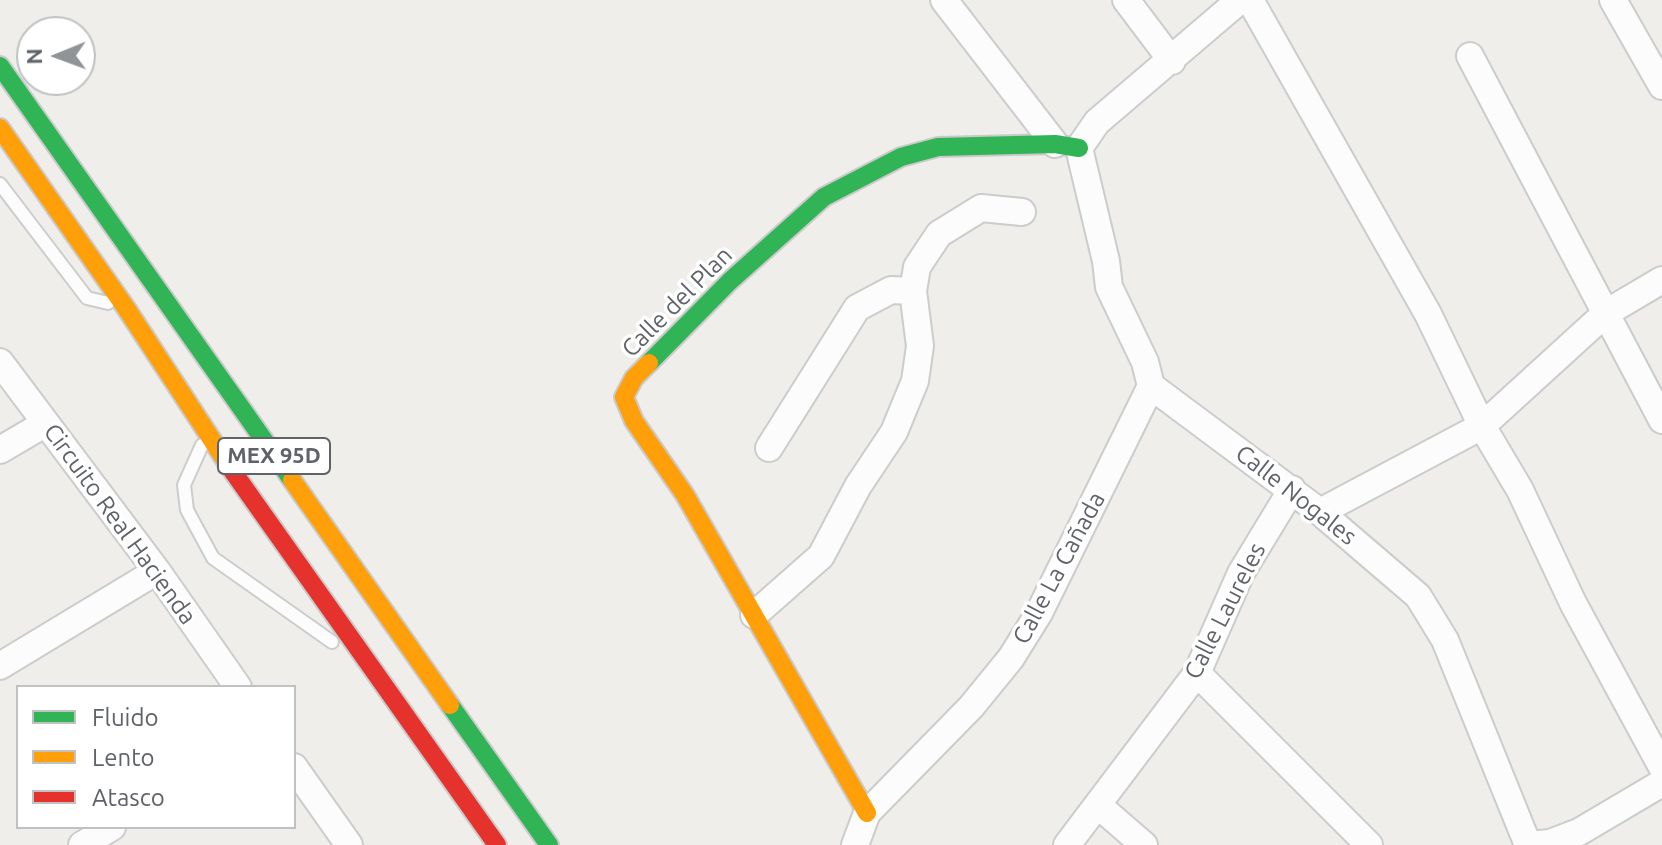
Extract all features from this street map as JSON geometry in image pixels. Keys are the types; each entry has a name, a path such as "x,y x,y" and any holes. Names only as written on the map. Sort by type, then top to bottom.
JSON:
{"main road":[{"name":"MEX 95D","path":"0,66 549,845"},
{"name":"MEX 95D","path":"0,128 126,308 207,435 497,845"},
{"name":"Calle del Plan","path":"867,813 685,495 634,421 624,397 634,378 730,281 824,197 901,157 938,147 1067,146"}],"street":[{"path":"944,0 1067,146 1106,261 1109,287 1145,362 1151,386"},
{"path":"1126,0 1172,61"},
{"path":"1067,146 1172,61 1240,0"},
{"path":"1250,0 1428,314 1482,426 1520,490 1573,603 1662,767"},
{"path":"1613,0 1662,86"},
{"path":"1470,56 1662,420"},
{"path":"754,615 821,556 858,486 894,432 915,381 920,346 913,291 917,267 939,234 981,208 1022,212"},
{"path":"1320,512 1482,426 1606,313 1662,280"},
{"path":"769,448 857,308 891,290 913,291"},
{"name":"Circuito Real Hacienda","path":"0,362 157,571 237,685"},
{"name":"Calle Nogales","path":"1151,386 1292,489 1386,567 1425,607 1445,640 1528,845"},
{"name":"Calle La Cañada","path":"855,845 867,813 971,707 1011,658 1039,613 1151,386"},
{"path":"0,450 46,423"},
{"name":"Calle Laureles","path":"1067,845 1197,673 1241,573 1292,489"},
{"path":"0,666 157,571"},
{"path":"1197,673 1369,845"},
{"path":"296,770 349,845"},
{"path":"1528,845 1550,843 1579,832 1662,783"},
{"path":"1099,806 1144,845"},
{"path":"82,845 109,829"}],"lane":[{"path":"0,184 87,298 126,308"},
{"path":"207,435 184,485 187,510 213,558 374,672"}],"traffic: fast":[{"path":"0,66 292,480"},
{"path":"649,363 730,281 824,197 901,157 938,147 1055,144 1079,148"},
{"path":"450,705 549,845"}],"traffic: slow":[{"path":"0,128 126,308 229,466"},
{"path":"649,363 634,378 624,397 634,421 685,495 867,813"},
{"path":"292,480 450,705"}],"traffic: jam":[{"path":"229,466 497,845"}]}
